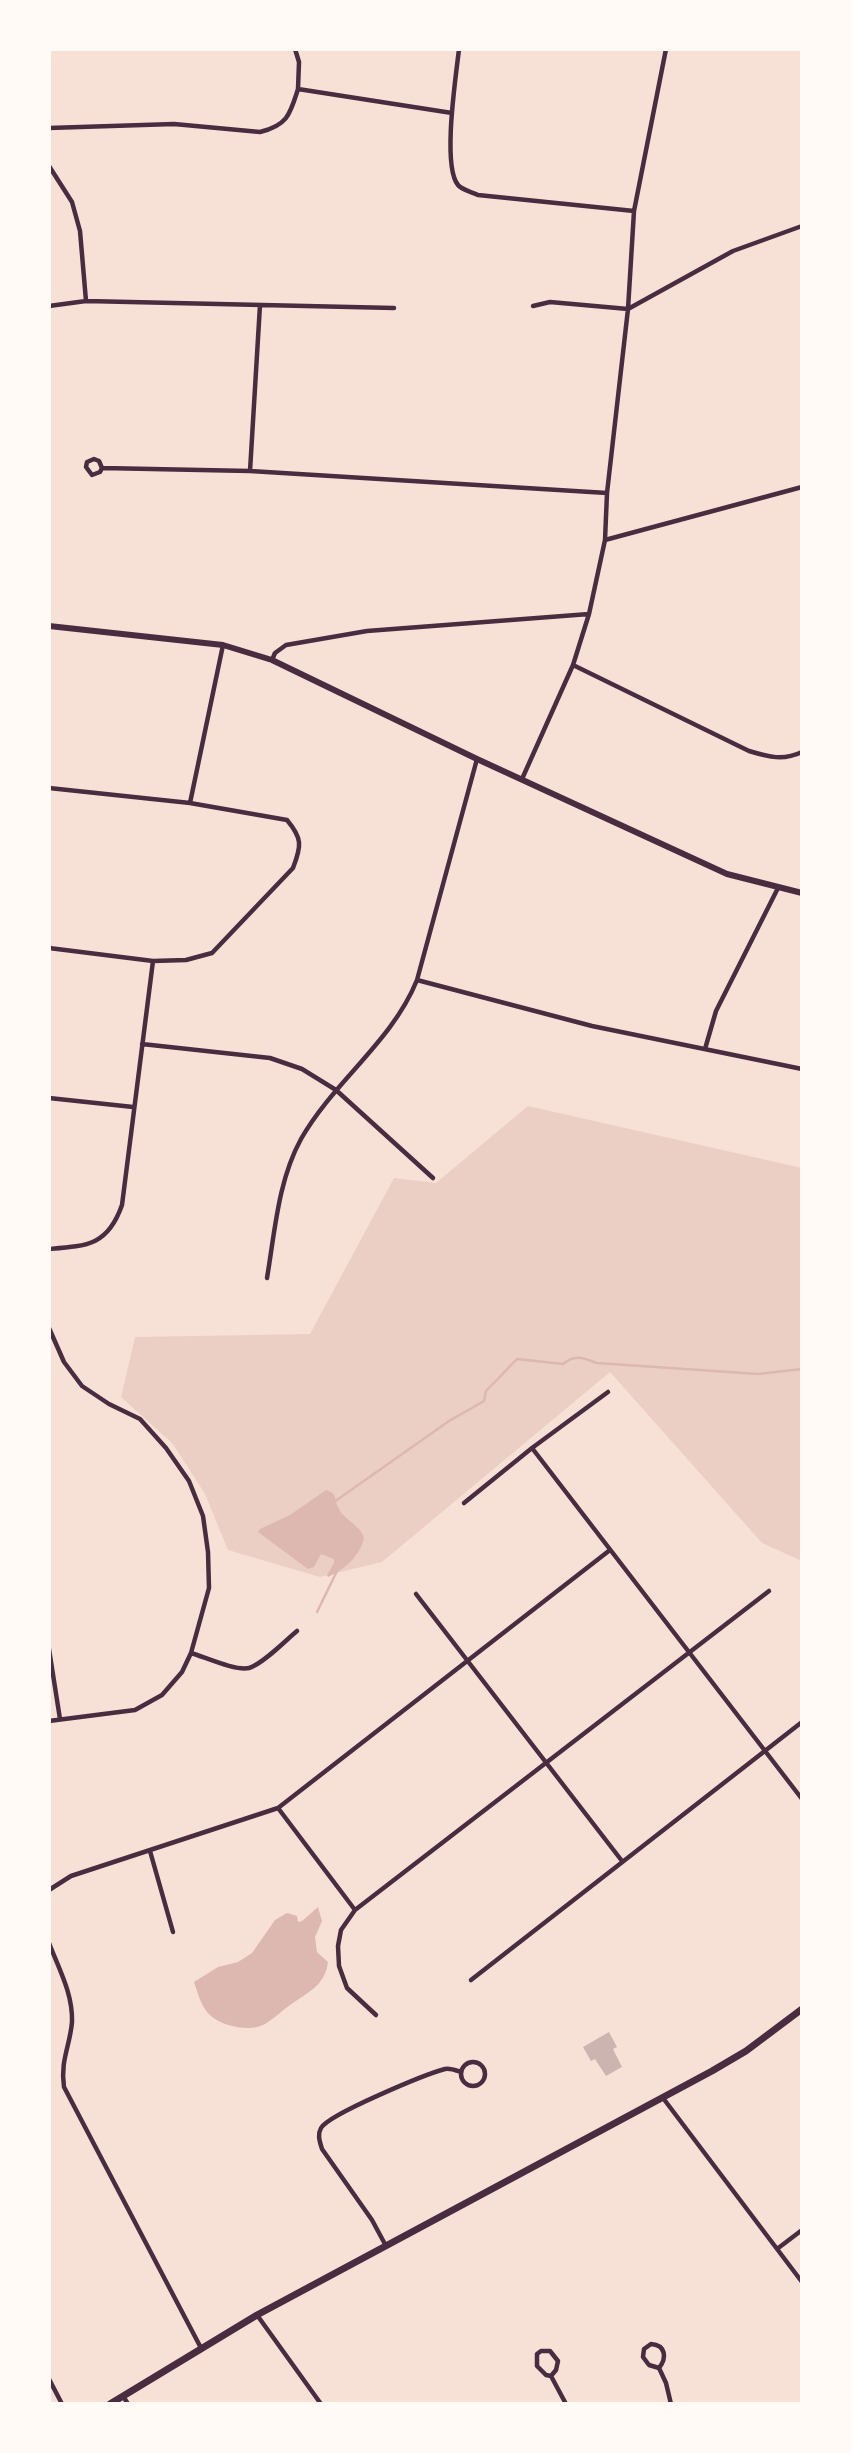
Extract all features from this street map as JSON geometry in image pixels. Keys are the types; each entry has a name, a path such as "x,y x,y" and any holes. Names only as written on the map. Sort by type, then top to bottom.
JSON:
{"main road":[{"path":"110,2404 257,2315 746,2051 802,2009"}],"street":[{"path":"49,128 174,124 260,132 273,129 289,115 298,89 299,62 295,49"},
{"path":"459,49 452,113 451,171 459,186 478,195 634,211"},
{"path":"521,780 573,665 589,614 605,540 607,493 628,309 634,211 666,49"},
{"path":"298,89 452,113"},
{"path":"49,166 72,202 80,231 86,301"},
{"path":"533,306 550,302 628,309 733,251 802,226"},
{"path":"49,306 86,301 394,309"},
{"path":"250,471 260,305"},
{"path":"102,468 250,471 607,493"},
{"path":"605,540 802,487"},
{"path":"272,660 275,653 286,645 367,631 589,614"},
{"path":"49,626 223,645 272,660 521,780 727,874 802,893"},
{"path":"190,803 223,645"},
{"path":"573,665 749,751 771,758 786,758 802,752"},
{"path":"267,1278 281,1190 288,1167 302,1138 336,1090 390,1028 408,1002 417,980 478,759"},
{"path":"49,788 190,803 287,820 298,834 300,851 293,868 212,953 186,960 153,961 49,948"},
{"path":"705,1049 716,1011 778,888"},
{"path":"49,1259 49,1249 81,1246 101,1239 115,1225 122,1205 128,1175 133,1107 153,961"},
{"path":"417,980 592,1026 802,1069"},
{"path":"142,1044 270,1058 302,1069 336,1090 433,1178"},
{"path":"49,1098 133,1107"},
{"path":"49,1328 64,1362 82,1386 109,1404 140,1419 166,1448 189,1481 203,1516 209,1588 191,1653 182,1672 162,1695 135,1710 49,1721"},
{"path":"464,1503 608,1392"},
{"path":"532,1448 802,1799"},
{"path":"49,1890 71,1876 278,1808 610,1550"},
{"path":"376,2015 347,1988 339,1966 338,1946 341,1930 355,1910 769,1591"},
{"path":"416,1594 622,1861"},
{"path":"191,1653 234,1667 249,1668 263,1660 297,1631"},
{"path":"49,1649 60,1719"},
{"path":"471,1980 802,1722"},
{"path":"278,1808 355,1910"},
{"path":"150,1851 173,1932"},
{"path":"49,1943 72,2001 72,2024 61,2069 64,2087 202,2349"},
{"path":"468,2063 477,2063 483,2068 485,2076 478,2085 470,2086 462,2081 461,2072 468,2063"},
{"path":"386,2247 357,2197 323,2149 319,2139 320,2129 343,2111 402,2086 448,2068 461,2072"},
{"path":"663,2098 802,2282"},
{"path":"777,2249 802,2230"},
{"path":"257,2315 321,2404"},
{"path":"659,2368 665,2357 664,2352 656,2344 647,2346 643,2353 645,2361 659,2368 671,2404"},
{"path":"551,2376 558,2361 550,2351 541,2351 537,2354 537,2366 551,2376 566,2404"},
{"path":"49,2379 62,2404"},
{"path":"123,2396 128,2404"}],"shaded area":[{"path":"528,1106 802,1168 802,1561 762,1543 610,1372 382,1562 320,1577 228,1550 205,1494 173,1444 121,1397 135,1337 310,1334 394,1178 436,1183"},
{"path":"326,1490 334,1494 340,1511 359,1529 364,1538 359,1551 350,1562 328,1577 334,1559 321,1554 314,1567 308,1569 258,1532 290,1515"},
{"path":"318,1907 322,1921 315,1937 317,1952 328,1962 323,1977 315,1988 270,2021 257,2027 229,2025 216,2020 208,2013 194,1982 218,1967 238,1962 252,1953 275,1920 287,1913 297,1916 298,1922 302,1921"}],"building":[{"path":"609,2032 617,2047 613,2049 622,2067 606,2076 595,2059 591,2061 583,2047"}],"waterway":[{"path":"334,1502 449,1421 484,1401 486,1391 517,1359 563,1364 580,1358 597,1363 758,1374 802,1369"},
{"path":"317,1612 337,1571"}]}
